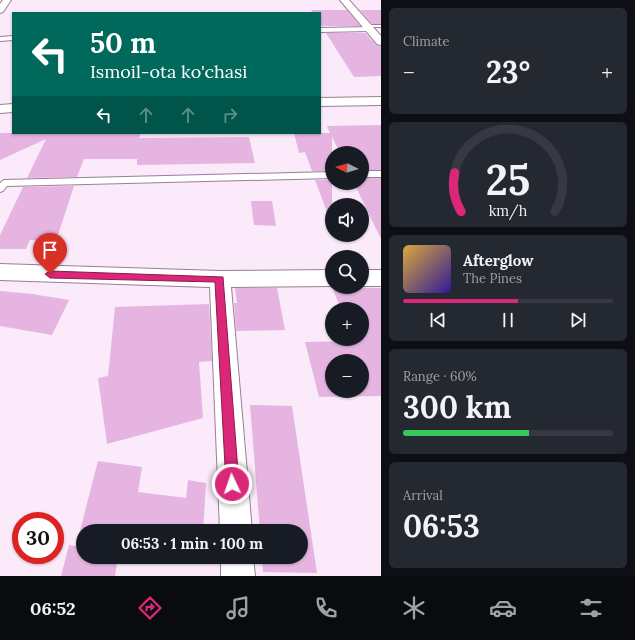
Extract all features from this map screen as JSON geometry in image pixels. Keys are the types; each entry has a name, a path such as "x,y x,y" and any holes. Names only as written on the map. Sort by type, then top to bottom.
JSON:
{"street":[{"path":"0,10 7,0"},
{"path":"344,0 381,42"},
{"path":"321,95 381,94"},
{"path":"0,99 12,99"},
{"path":"321,102 381,101"},
{"path":"0,109 12,108"},
{"path":"0,272 220,279 325,278"},
{"path":"369,278 381,278"},
{"path":"220,279 236,524"},
{"path":"237,564 238,576"}],"lane":[{"path":"321,30 381,26"},
{"path":"0,38 12,38"},
{"path":"369,174 381,174"},
{"path":"0,189 4,183 325,175"}],"building":[{"path":"311,10 347,10 360,26 322,26 321,12 312,12"},
{"path":"360,10 381,10 381,24 372,24"},
{"path":"326,33 365,33 376,45 381,46 381,76 354,77"},
{"path":"381,125 381,170 369,170 369,146 336,146 332,137 332,146 325,146 325,171 312,171 305,152 299,153 294,134 330,133 327,126"},
{"path":"0,133 141,134 139,138 249,137 255,163 137,165 137,159 84,159 77,177 27,178 46,139 0,160"},
{"path":"369,178 381,178 381,239 369,214 369,198 361,198 357,190 369,190"},
{"path":"315,180 325,180 325,190 332,190 332,198 325,198 325,207"},
{"path":"74,186 56,241 30,240 26,249 0,249 0,235 23,187"},
{"path":"251,201 272,201 276,226 254,225"},
{"path":"235,288 277,288 285,330 236,331 234,303 237,303"},
{"path":"369,288 381,288 381,396 369,396 369,354 325,354 325,397 319,397 305,342 325,342 325,346 369,346 369,302 338,302 335,294 369,294"},
{"path":"0,291 69,300 52,335 0,326"},
{"path":"209,304 212,361 199,362 203,418 107,444 98,378 108,376 115,307"},
{"path":"250,405 292,406 317,573 263,572 262,564 308,564 308,524 259,524"},
{"path":"98,461 142,467 138,492 186,498 188,480 206,483 203,524 82,524"},
{"path":"69,545 76,546 76,564 117,564 115,576 61,576"}],"route":[{"path":"50,274 220,279 232,484"}]}
